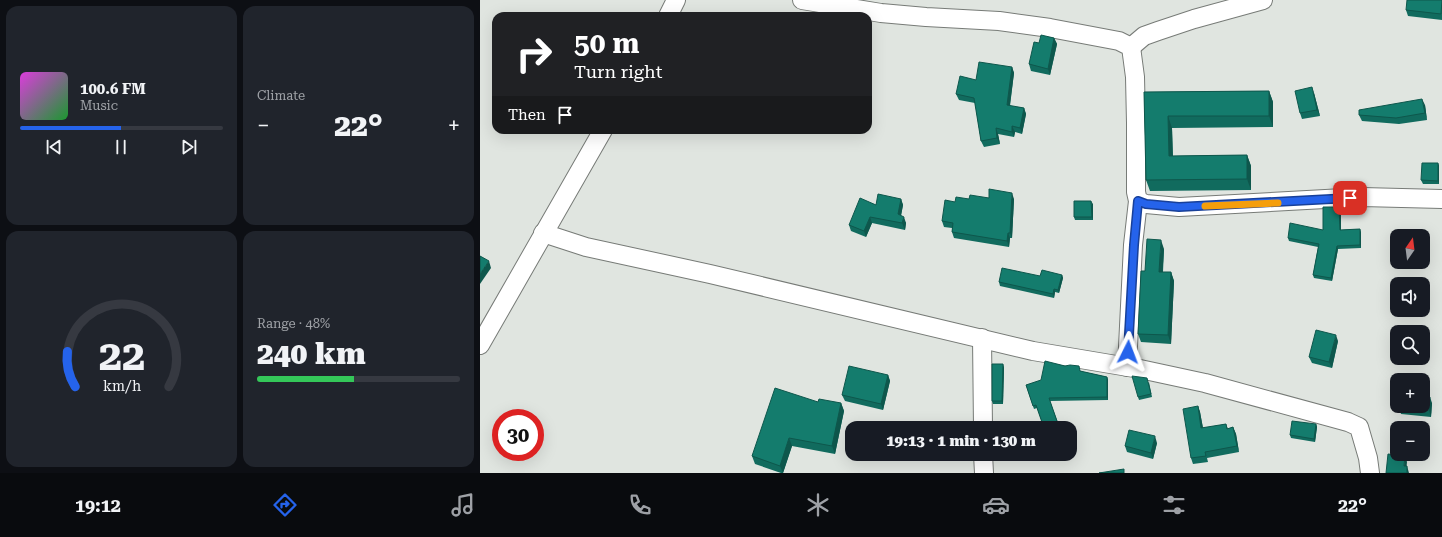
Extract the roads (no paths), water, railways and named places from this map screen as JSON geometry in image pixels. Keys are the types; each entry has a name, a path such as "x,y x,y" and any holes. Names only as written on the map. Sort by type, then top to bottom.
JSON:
{"street":[{"path":"670,12 676,0"},
{"path":"802,0 881,13 926,18 999,21 1119,41 1131,47"},
{"path":"1131,47 1144,36 1165,28 1263,0"},
{"path":"1127,367 1138,201 1136,192 1135,87 1131,47"},
{"path":"480,344 601,134"},
{"path":"1138,201 1146,204 1179,207 1362,197 1442,199"},
{"path":"543,233 592,249 710,274 1033,350 1205,383 1354,424 1359,427 1370,473"},
{"path":"982,338 983,421"},
{"path":"983,461 984,473"}]}
